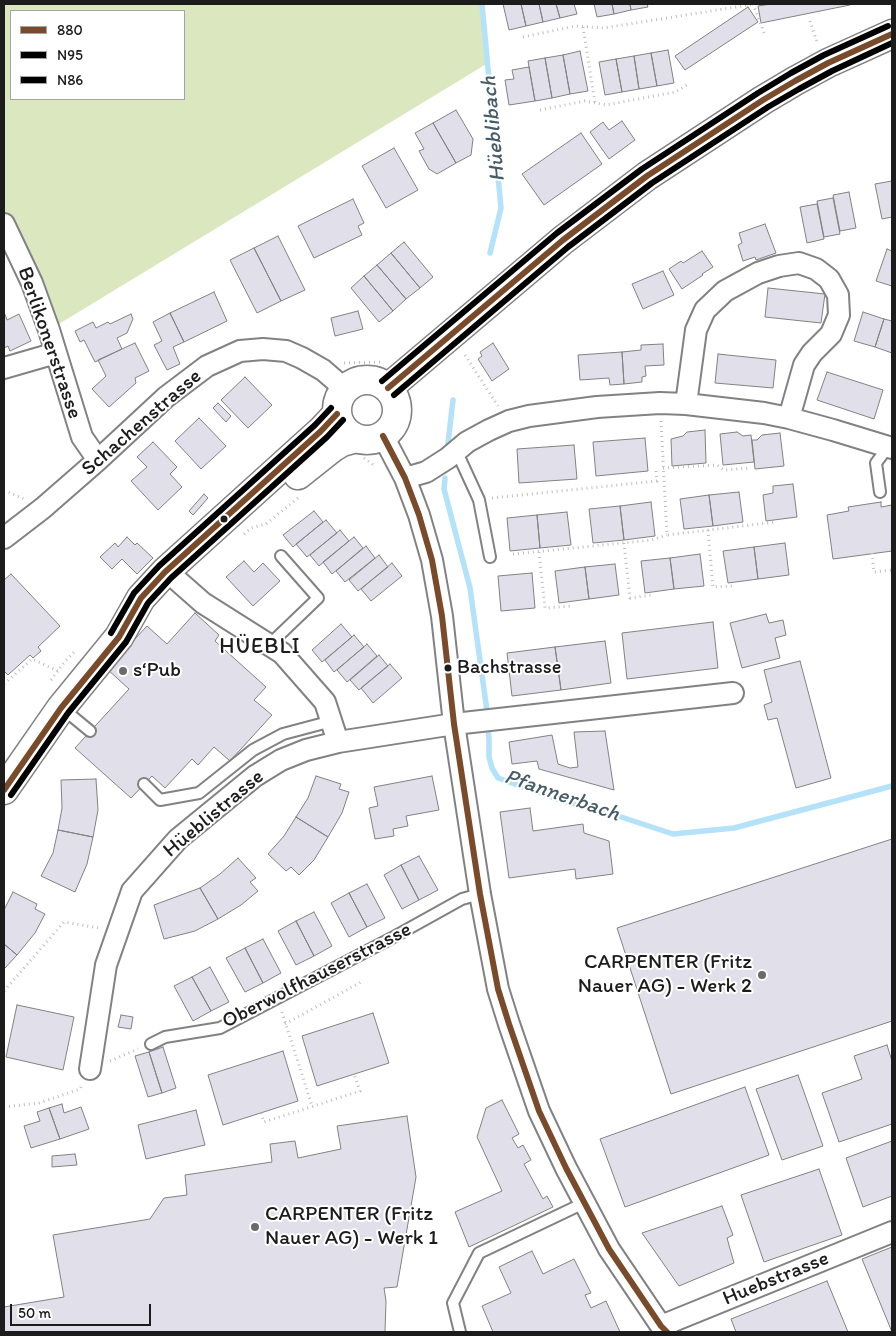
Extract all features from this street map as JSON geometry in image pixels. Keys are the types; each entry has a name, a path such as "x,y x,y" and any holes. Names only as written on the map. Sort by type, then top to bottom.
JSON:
{"main road":[{"path":"388,388 563,240 647,176 795,81 828,63 892,34"},
{"path":"4,790 61,708 119,636 141,598 165,572 321,431 353,383 371,380 380,382 388,388 394,395 398,413 390,430 367,444 342,442 332,448 218,544 119,636"},
{"path":"341,402 342,427 348,434 367,444"}],"street":[{"name":"Berlikonerstrasse","path":"4,224 32,283 50,330 82,437 98,460"},
{"path":"686,404 696,330 705,310 725,291 758,272 799,263 816,269 830,279 838,295 839,315 831,334 812,353 804,365 790,418"},
{"name":"Schachenstrasse","path":"4,538 43,508 173,392 207,366 240,351 263,349 286,351 302,358 323,370 341,402"},
{"path":"4,368 56,353"},
{"path":"405,478 426,472 467,442 509,421 529,416 596,407 660,403 686,404 790,418 890,448"},
{"path":"367,444 405,478 419,515 432,560 463,723 480,894 498,989 539,1112 584,1203 609,1248 664,1329"},
{"path":"178,581 203,603 282,654 325,702 338,742"},
{"path":"463,723 733,693"},
{"name":"Hüeblistrasse","path":"90,1069 106,965 132,891 178,839 255,776 281,760 306,750 338,742 463,723"},
{"name":"Huebstrasse","path":"664,1329 892,1232"}],"lane":[{"path":"880,492 876,463 890,448"},
{"path":"452,454 479,500 490,558"},
{"path":"269,645 318,598 281,556"},
{"path":"61,708 90,732"},
{"path":"144,784 160,800 199,793 254,750 283,734 332,720"},
{"name":"Oberwolfhauserstrasse","path":"151,1044 165,1038 220,1028 462,899 480,894"},
{"path":"460,1332 454,1303 479,1253 584,1203"}],"path":[{"path":"523,37 576,26 604,28 754,4 765,35"},
{"path":"810,21 817,42"},
{"path":"583,27 595,103"},
{"path":"540,110 585,101 606,104 676,92 687,85"},
{"path":"465,354 509,421"},
{"path":"660,403 667,535"},
{"path":"367,444 368,460 378,468"},
{"path":"664,468 718,465 724,470 749,468"},
{"path":"479,500 657,481 656,470"},
{"path":"238,539 251,528 266,524 303,493"},
{"path":"513,554 652,540 667,535 776,522"},
{"path":"708,530 713,587 733,586"},
{"path":"624,543 630,598 652,596"},
{"path":"539,552 545,608 571,606"},
{"path":"872,553 874,572 892,570"},
{"path":"4,684 32,659 58,671"},
{"path":"4,991 64,922 118,930"},
{"path":"286,1024 364,981"},
{"path":"277,998 312,1106"},
{"path":"261,1113 264,1122 360,1091 354,1074"}],"green space":[{"path":"4,4 482,4 488,63 49,330 4,224"}],"building":[{"path":"503,4 521,4 526,26 509,30"},
{"path":"521,4 539,4 543,22 526,26"},
{"path":"539,4 556,4 560,18 543,22"},
{"path":"556,4 574,4 577,14 560,18"},
{"path":"594,4 612,4 614,14 597,17"},
{"path":"612,4 630,4 631,10 614,14"},
{"path":"630,4 647,4 648,7 631,10"},
{"path":"771,4 850,5 761,23 758,6"},
{"path":"748,7 758,22 685,70 675,56"},
{"path":"668,50 674,83 657,86 651,53"},
{"path":"580,51 588,91 570,94 563,55"},
{"path":"651,53 657,86 639,89 634,56"},
{"path":"563,55 570,94 552,98 545,58"},
{"path":"634,56 639,89 622,92 616,59"},
{"path":"545,58 552,98 535,101 528,61"},
{"path":"616,59 622,92 605,95 599,62"},
{"path":"529,67 535,101 509,105 505,80 514,79 512,70"},
{"path":"456,110 473,139 471,155 456,163 433,123"},
{"path":"622,121 635,140 609,159 590,132 603,122 609,130"},
{"path":"433,123 456,163 437,174 429,169 419,151 424,149 415,133"},
{"path":"581,133 602,164 544,205 522,174"},
{"path":"394,148 418,190 386,208 362,166"},
{"path":"892,181 892,217 882,219 875,184"},
{"path":"849,192 856,228 840,231 833,195"},
{"path":"833,198 840,234 824,237 817,201"},
{"path":"353,199 364,223 358,226 362,235 314,258 298,226"},
{"path":"817,204 824,239 807,243 800,207"},
{"path":"765,224 776,253 756,260 755,257 743,261 738,245 742,243 739,233"},
{"path":"278,236 305,290 281,301 254,248"},
{"path":"404,242 433,277 420,288 391,253"},
{"path":"254,248 281,301 257,313 230,260"},
{"path":"887,249 892,251 892,286 876,281"},
{"path":"702,251 713,267 682,289 669,269"},
{"path":"391,253 420,288 406,299 377,265"},
{"path":"377,265 406,299 393,311 364,276"},
{"path":"663,271 674,295 643,309 632,284"},
{"path":"364,276 393,311 379,322 351,288"},
{"path":"768,288 825,294 821,323 765,317"},
{"path":"214,292 227,321 184,342 170,313"},
{"path":"358,311 363,329 335,336 331,318"},
{"path":"4,312 7,320 19,314 31,341 10,351 8,346 4,348"},
{"path":"863,312 884,319 875,347 854,341"},
{"path":"170,313 184,342 173,347 180,364 167,370 154,345 162,341 153,322"},
{"path":"131,314 133,319 127,333 117,338 122,349 95,362 84,340 80,342 75,331 93,322 96,328 108,322 110,324"},
{"path":"884,319 892,321 892,353 875,347"},
{"path":"135,343 149,371 135,378 136,383 109,407 92,389 106,376 98,360"},
{"path":"493,343 509,369 492,381 478,359 482,356 480,352"},
{"path":"663,344 664,365 645,366 646,376 642,377 642,382 624,384 622,352 641,350 641,345"},
{"path":"622,352 624,384 610,385 609,378 580,380 578,355"},
{"path":"718,354 776,360 773,388 715,383"},
{"path":"827,372 883,390 874,419 817,400"},
{"path":"245,377 272,405 248,428 221,400"},
{"path":"218,403 231,416 226,422 213,408"},
{"path":"199,418 226,446 201,469 175,441"},
{"path":"705,430 706,463 672,466 671,439 683,436 687,432"},
{"path":"737,432 743,436 751,435 754,462 723,465 720,434"},
{"path":"780,433 784,466 755,469 752,440 757,440 762,435"},
{"path":"645,438 648,471 596,476 593,442"},
{"path":"153,442 177,467 170,474 182,487 158,510 131,481 147,467 137,457"},
{"path":"574,445 577,479 519,483 517,449"},
{"path":"793,484 797,517 766,521 763,495 773,493 773,486"},
{"path":"739,492 743,522 713,526 709,495"},
{"path":"204,494 208,498 193,515 189,511"},
{"path":"709,495 713,526 684,529 680,499"},
{"path":"651,502 655,536 624,540 620,506"},
{"path":"881,502 881,507 892,505 892,551 833,559 827,515 849,511 848,507"},
{"path":"620,506 624,540 593,543 589,509"},
{"path":"314,511 323,522 293,547 283,535"},
{"path":"567,512 571,545 540,548 537,515"},
{"path":"537,515 540,548 510,551 507,518"},
{"path":"326,520 337,533 307,557 296,544"},
{"path":"340,530 349,541 319,566 310,555"},
{"path":"127,537 135,545 137,543 153,558 137,574 122,559 112,569 100,557 115,543 118,547"},
{"path":"354,537 363,548 332,574 323,562"},
{"path":"785,543 789,575 758,579 754,547"},
{"path":"366,546 375,558 345,582 336,571"},
{"path":"754,547 758,579 728,583 723,551"},
{"path":"700,554 704,586 674,589 670,558"},
{"path":"379,555 388,567 358,591 349,580"},
{"path":"670,558 674,589 645,593 641,561"},
{"path":"244,561 254,572 263,563 280,581 253,606 226,577"},
{"path":"392,563 402,576 371,601 361,589"},
{"path":"615,564 619,595 589,599 585,567"},
{"path":"585,567 589,599 559,603 555,571"},
{"path":"532,573 535,608 501,611 498,576"},
{"path":"11,574 60,626 38,647 41,651 33,658 30,655 8,675 4,671 4,580"},
{"path":"195,613 219,635 215,641 266,687 254,700 272,715 230,761 214,747 198,765 192,759 165,788 152,776 131,798 75,748 129,689 107,669 147,626 167,644"},
{"path":"766,614 769,623 783,620 786,635 775,638 780,658 742,668 730,623"},
{"path":"713,622 718,668 627,679 622,633"},
{"path":"341,624 352,637 322,662 312,650"},
{"path":"354,635 364,647 334,672 325,660"},
{"path":"605,641 611,683 561,690 555,647"},
{"path":"367,644 377,656 347,682 337,670"},
{"path":"555,647 561,690 512,696 507,653"},
{"path":"379,655 388,666 359,690 350,680"},
{"path":"800,661 831,778 796,788 777,718 768,720 764,705 772,702 764,670"},
{"path":"390,664 402,678 373,703 361,688"},
{"path":"605,731 614,790 539,769 537,761 512,764 509,742 552,735 558,764 570,768 578,767 574,732"},
{"path":"316,776 341,784 339,789 349,792 342,813 328,837 296,817 308,798"},
{"path":"432,776 439,810 406,816 408,826 393,829 394,836 375,839 369,808 378,806 374,787"},
{"path":"96,779 98,810 93,837 58,830 62,808 61,780"},
{"path":"530,808 533,831 583,824 584,833 609,841 613,874 576,879 575,869 509,878 500,812"},
{"path":"296,817 328,837 314,860 299,875 291,867 286,871 268,854 284,836"},
{"path":"58,830 93,837 87,864 75,892 41,876 53,853"},
{"name":"CARPENTER (Fritz Nauer AG) - Werk 2","path":"892,839 892,1021 671,1094 617,928"},
{"path":"419,856 438,890 419,900 401,865"},
{"path":"238,858 256,878 250,882 258,891 241,905 218,919 200,888"},
{"path":"401,865 419,900 402,909 384,875"},
{"path":"367,884 385,918 367,927 349,893"},
{"path":"200,888 218,919 195,931 164,939 154,905"},
{"path":"13,892 37,904 35,909 45,914 35,933 17,955 4,944 4,910"},
{"path":"349,893 367,927 349,937 331,903"},
{"path":"314,912 332,946 314,956 296,921"},
{"path":"296,921 314,956 296,965 278,931"},
{"path":"263,939 281,973 263,983 245,948"},
{"path":"4,944 17,955 4,969"},
{"path":"245,948 263,983 245,992 226,958"},
{"path":"210,967 229,1002 211,1011 192,977"},
{"path":"192,977 211,1011 193,1021 174,986"},
{"path":"17,1005 74,1017 63,1070 6,1057"},
{"path":"373,1013 389,1063 317,1086 302,1036"},
{"path":"121,1015 133,1017 131,1029 118,1027"},
{"path":"887,1045 892,1061 892,1124 839,1142 822,1093 862,1079 854,1056"},
{"path":"163,1047 176,1088 162,1093 149,1052"},
{"path":"283,1051 298,1101 223,1125 208,1075"},
{"path":"149,1052 162,1093 148,1097 135,1056"},
{"path":"798,1075 823,1146 782,1160 756,1089"},
{"path":"745,1087 769,1155 625,1207 600,1139"},
{"path":"502,1100 519,1134 512,1138 518,1148 523,1145 531,1160 524,1164 543,1199 547,1196 553,1207 469,1247 455,1212 502,1191 477,1137 486,1108"},
{"path":"62,1104 64,1113 81,1107 89,1129 60,1139 49,1108"},
{"path":"49,1108 60,1139 31,1148 24,1126 40,1121 37,1112"},
{"path":"196,1110 205,1145 146,1159 138,1125"},
{"name":"CARPENTER (Fritz Nauer AG) - Werk 1","path":"407,1116 416,1177 397,1287 384,1288 386,1301 385,1332 4,1332 4,1307 64,1297 53,1235 150,1219 164,1198 187,1195 185,1175 272,1162 270,1144 295,1141 298,1158 341,1149 337,1126"},
{"path":"892,1141 892,1196 863,1207 846,1158"},
{"path":"75,1154 77,1165 52,1167 52,1156"},
{"path":"819,1169 842,1235 764,1262 741,1195"},
{"path":"722,1206 733,1235 727,1238 734,1263 679,1286 642,1233"},
{"path":"892,1247 892,1332 862,1259"},
{"path":"532,1251 543,1274 574,1259 591,1293 585,1295 591,1308 606,1301 620,1332 493,1332 482,1306 511,1293 499,1267"},
{"path":"827,1281 848,1332 736,1332 731,1319"}],"waterway":[{"name":"Hüeblibach","path":"482,4 501,208 490,253"},
{"name":"Pfannerbach","path":"448,443 453,400"},
{"name":"Pfannerbach","path":"445,478 444,489 470,588 487,711 489,757 492,768 498,778 560,800 612,814 673,834 734,828 892,786"}],"transit line":[{"name":"N86","path":"382,381 557,233 642,169 791,73 824,55 888,26"},
{"name":"880","path":"388,388 563,240 647,176 795,81 828,63 892,34"},
{"name":"N95","path":"394,395 568,247 652,183 768,107 832,71 892,43"},
{"name":"N86","path":"111,633 134,593 159,566 315,425 331,408"},
{"name":"880","path":"4,790 61,708 119,637 141,598 165,572 321,431 337,414"},
{"name":"N95","path":"11,795 68,713 126,642 148,603 171,578 327,437 343,420"},
{"name":"880","path":"383,436 405,478 419,515 432,560 442,616 454,724 480,894 498,989 509,1024 539,1111 566,1168 609,1249 667,1332"}],"place":[{"name":"Bachstrasse","path":"448,668"},
{"name":"s‘Pub","path":"123,671"},
{"name":"CARPENTER (Fritz Nauer AG) - Werk 2","path":"762,975"},
{"name":"CARPENTER (Fritz Nauer AG) - Werk 1","path":"255,1227"}],"district":[{"name":"HÜEBLI","path":"260,647"}]}
